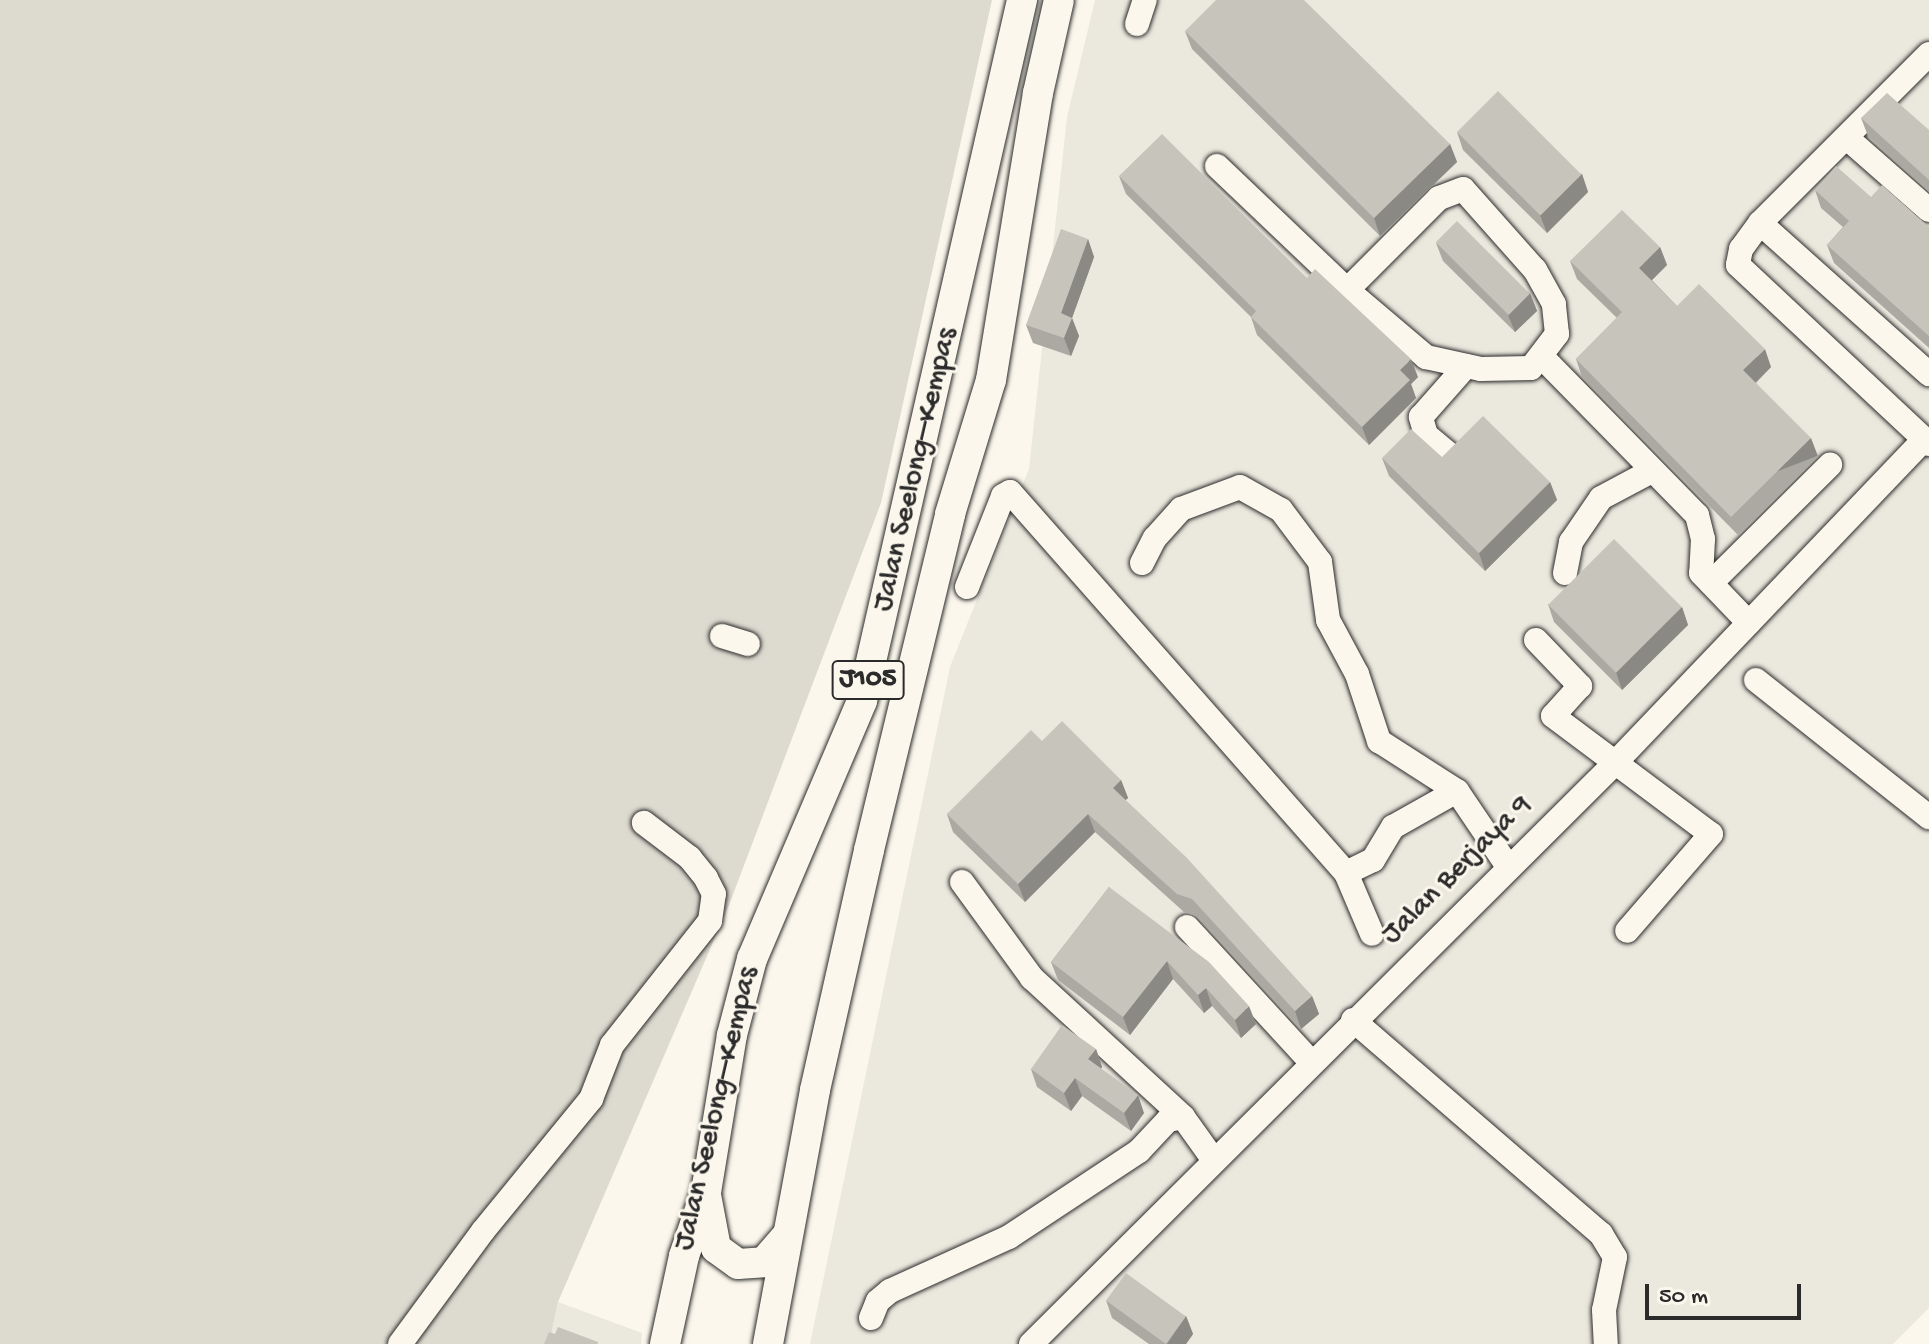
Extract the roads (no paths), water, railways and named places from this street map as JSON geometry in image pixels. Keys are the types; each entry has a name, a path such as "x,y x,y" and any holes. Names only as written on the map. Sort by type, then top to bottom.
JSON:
{"main road":[{"name":"Jalan Seelong–Kempas","path":"665,1344 684,1256 706,1192 732,1035 752,959 862,701 1022,0"},
{"name":"Jalan Seelong–Kempas","path":"768,1344 787,1236 869,850 950,514 991,380 1038,93 1059,0"},
{"path":"706,1192 716,1248 738,1264 764,1262 787,1236"}],"street":[{"path":"1137,24 1145,0"},
{"path":"1927,441 1738,265 1741,249 1760,223 1929,54"},
{"path":"1847,138 1929,210"},
{"path":"1217,166 1347,290 1426,357 1466,366 1522,369 1543,358 1557,334 1554,304 1535,270 1463,189 1439,198 1347,290"},
{"path":"1760,223 1929,374"},
{"path":"1543,358 1650,472 1697,515 1703,539 1701,573 1749,623"},
{"path":"1450,455 1426,435 1421,417 1466,366"},
{"name":"Jalan Berjaya 9","path":"1036,1343 1213,1159 1507,865 1613,765 1927,441"},
{"path":"1711,583 1830,465"},
{"path":"1565,573 1571,542 1601,498 1650,472"},
{"path":"1142,563 1155,538 1181,509 1240,487 1281,510 1320,562 1328,620 1357,674 1379,741 1457,791 1507,865"},
{"path":"967,587 1003,496 1010,492 1346,873 1372,934"},
{"path":"722,636 748,644"},
{"path":"1536,640 1580,686 1553,716 1613,765 1711,834 1627,931"},
{"path":"1756,680 1929,817"},
{"path":"1346,873 1373,860 1393,827 1457,791"},
{"path":"400,1344 483,1231 591,1099 612,1045 710,921 714,894 706,878 690,858 644,823"},
{"path":"962,882 1040,987 1183,1117 1213,1159"},
{"path":"1187,927 1311,1062"},
{"path":"1353,1020 1601,1234 1615,1257 1604,1310 1606,1344"},
{"path":"871,1318 878,1301 890,1291 1009,1237 1139,1151 1168,1120 1183,1117"}]}
